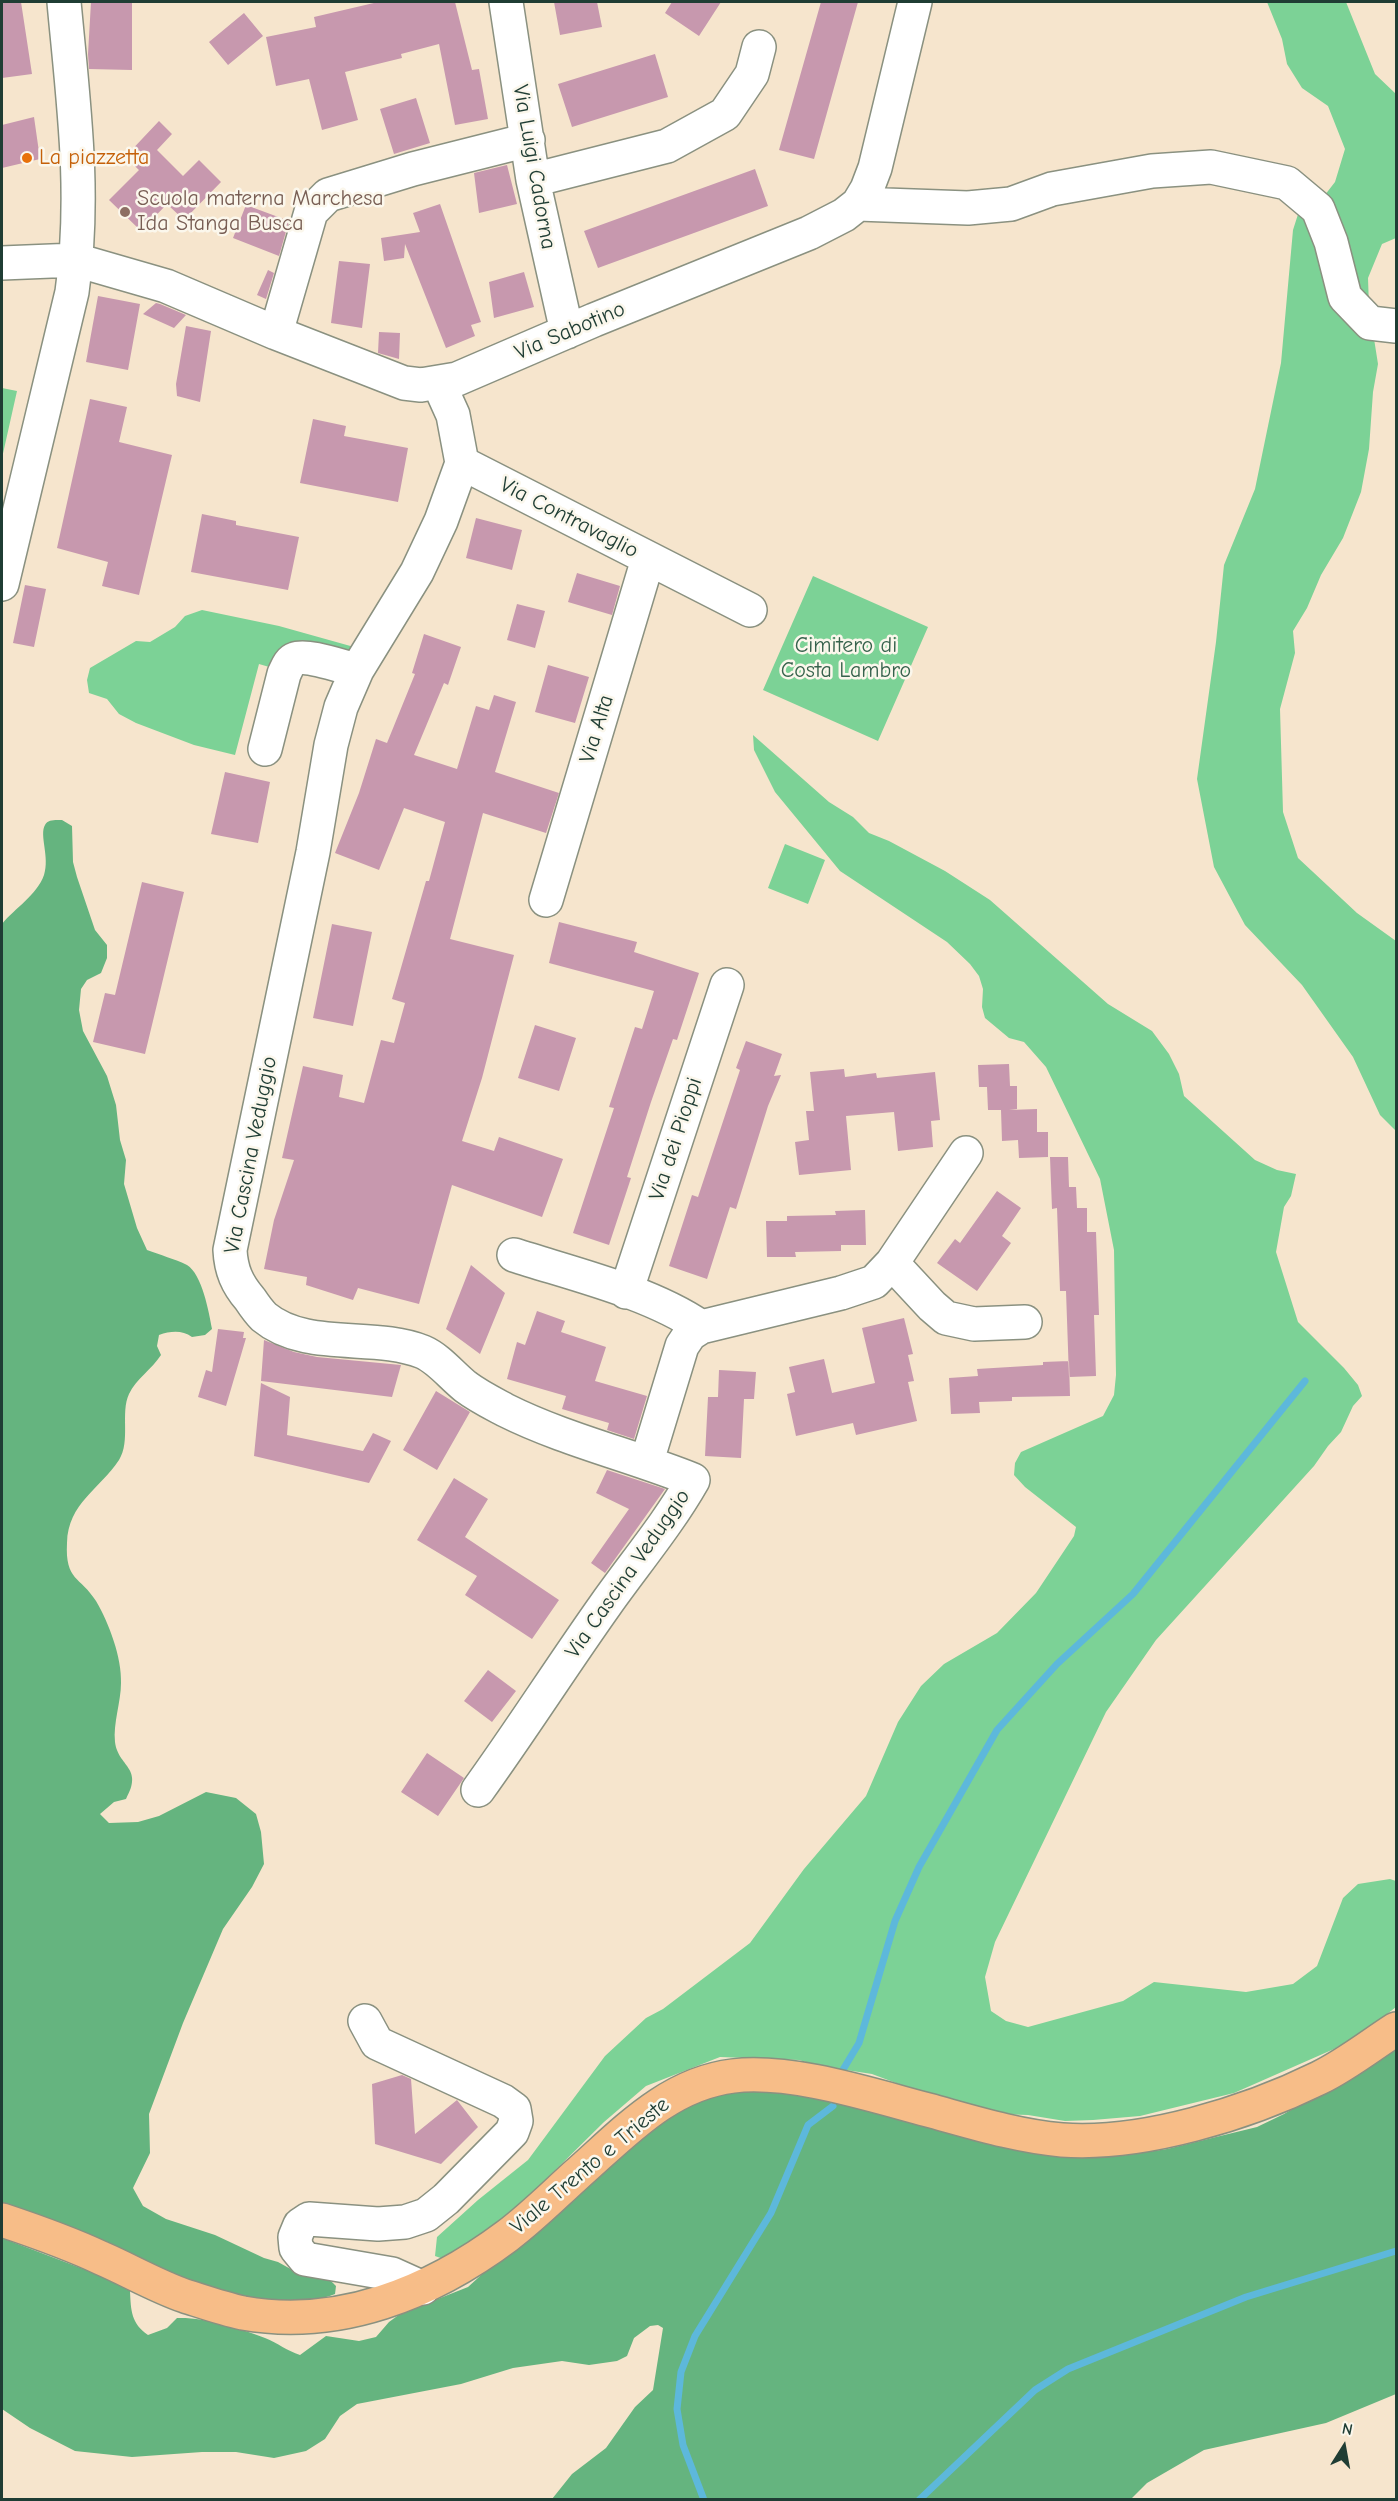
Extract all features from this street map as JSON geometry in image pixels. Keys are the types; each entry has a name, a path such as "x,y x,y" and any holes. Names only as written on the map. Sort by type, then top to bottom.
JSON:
{"main road":[{"name":"Viale Trento e Trieste","path":"2,2220 97,2256 181,2294 242,2313 292,2318 314,2317 410,2294 444,2277 508,2236 648,2111 693,2086 712,2079 738,2075 768,2075 863,2093 1021,2135 1066,2140 1107,2138 1162,2131 1262,2103 1323,2076 1396,2029"}],"street":[{"name":"Via Luigi Cadorna","path":"506,2 533,180 567,332"},
{"name":"Via Sabotino","path":"2,263 76,260 166,286 276,333 404,383 439,384 457,379 809,233 844,215 858,204 875,168 915,2"},
{"path":"2,584 72,292 76,260 80,196 65,3"},
{"path":"533,180 667,146 725,114 752,74 759,47"},
{"path":"276,333 311,212 328,195 413,169 528,140"},
{"path":"858,204 968,208 1011,204 1052,189 1152,171 1211,167 1287,183 1318,209 1331,242 1345,297 1370,323 1396,326"},
{"path":"439,384 448,399 453,415 462,463"},
{"name":"Via Contravaglio","path":"462,463 750,610"},
{"name":"Via Cascina Veduggio","path":"462,463 441,521 417,572 357,670 341,707 331,745 313,852 232,1233 231,1265 235,1279 264,1317 287,1331 331,1339 399,1346 424,1353 465,1386 506,1410 611,1452 648,1461 693,1480 678,1506 605,1605 532,1715 477,1790"},
{"name":"Via Alta","path":"546,900 648,559"},
{"path":"265,749 284,674 290,662 297,658 307,658 357,670"},
{"name":"Via dei Pioppi","path":"626,1292 727,985"},
{"path":"648,1461 682,1346 690,1334 701,1327 842,1293 874,1282 892,1263 966,1153"},
{"path":"514,1255 578,1275 681,1313 701,1327"},
{"path":"892,1263 946,1318 974,1324 1025,1322"},
{"path":"365,2021 377,2043 503,2101 514,2109 516,2121 512,2132 446,2199 426,2215 405,2222 378,2224 309,2219 300,2225 295,2237 296,2248 305,2259 392,2274 423,2288"}],"green space":[{"path":"1267,2 1346,2 1375,74 1396,94 1396,238 1382,244 1368,278 1369,307 1378,364 1373,392 1369,449 1361,492 1343,538 1321,575 1307,608 1293,631 1295,653 1280,709 1283,812 1298,858 1357,913 1396,941 1396,1131 1380,1115 1353,1057 1302,985 1245,925 1214,867 1197,779 1224,565 1255,489 1281,363 1293,230 1300,208 1321,200 1335,182 1345,149 1328,106 1302,88 1287,64 1282,39"},
{"path":"2,388 17,391 2,458"},
{"name":"Cimitero di Costa Lambro","path":"813,576 928,627 878,741 763,690"},
{"path":"202,610 279,626 354,647 347,656 276,669 259,664 235,755 194,745 136,723 119,714 107,699 89,693 87,680 90,668 136,641 150,642 175,627 185,616"},
{"path":"753,735 829,802 853,817 869,833 945,871 990,900 1108,1004 1152,1031 1169,1054 1179,1074 1184,1096 1255,1160 1277,1170 1296,1174 1291,1196 1284,1207 1276,1252 1298,1322 1344,1368 1358,1385 1362,1396 1353,1406 1341,1432 1314,1466 1156,1640 1106,1712 995,1942 985,1977 991,2011 1006,2021 1028,2027 1123,2001 1154,1982 1246,1992 1293,1984 1317,1966 1343,1898 1358,1884 1390,1879 1396,1881 1396,2007 1367,2030 1334,2049 1234,2093 1140,2116 1093,2120 1065,2121 1028,2115 997,2114 920,2092 872,2074 820,2066 799,2060 720,2057 646,2086 604,2122 513,2212 449,2261 435,2256 437,2237 528,2160 605,2056 646,2018 663,2009 750,1943 804,1869 866,1796 898,1722 921,1686 944,1664 997,1633 1036,1593 1074,1536 1076,1527 1025,1487 1014,1475 1015,1463 1021,1452 1103,1416 1114,1395 1116,1375 1114,1250 1100,1179 1046,1067 1024,1042 1009,1038 985,1018 982,1007 983,989 979,976 947,942 840,871 775,792 754,750"},
{"path":"52,820 62,820 72,826 73,862 77,877 95,930 107,945 107,958 101,973 87,980 81,989 79,1010 83,1031 107,1076 116,1105 120,1140 126,1160 124,1184 137,1228 147,1250 187,1265 197,1276 204,1294 212,1329 205,1335 192,1337 176,1332 159,1335 157,1346 161,1355 136,1384 126,1402 123,1452 111,1470 86,1497 73,1517 69,1529 68,1565 101,1610 114,1641 121,1673 115,1742 117,1750 131,1773 131,1788 126,1799 114,1802 100,1814 109,1823 138,1822 159,1816 206,1792 236,1798 256,1814 261,1832 264,1864 252,1887 223,1929 183,2023 149,2114 150,2153 133,2188 143,2206 166,2219 215,2235 296,2272 330,2280 336,2286 335,2294 321,2298 270,2300 218,2291 186,2280 119,2250 2,2208 2,924 41,882 46,868 43,829"},
{"path":"785,844 825,860 808,904 768,888"},
{"path":"1396,2046 1396,2394 1326,2423 1204,2450 1147,2483 1131,2499 552,2499 572,2474 606,2448 635,2407 653,2390 663,2328 658,2325 650,2326 634,2338 627,2356 617,2361 589,2365 562,2361 513,2368 461,2384 357,2404 340,2416 325,2439 306,2451 274,2458 236,2452 132,2457 75,2451 30,2428 2,2409 2,2238 107,2278 130,2291 135,2321 148,2335 167,2328 177,2318 199,2319 255,2334 300,2355 326,2336 359,2341 376,2337 389,2322 400,2314 468,2287 651,2121 682,2106 726,2093 749,2091 801,2093 876,2110 981,2142 1092,2158 1167,2149 1257,2127 1284,2114"}],"building":[{"path":"2,2 21,2 32,74 2,78"},
{"path":"91,2 132,2 132,70 89,69"},
{"path":"378,2 455,2 472,70 479,69 488,119 455,125 439,44 401,54 402,58 345,72 358,120 322,130 309,79 276,86 266,37 316,27 314,17"},
{"path":"554,2 597,2 602,27 560,35"},
{"path":"672,2 721,2 699,36 665,13"},
{"path":"821,2 858,2 814,159 779,150"},
{"path":"244,13 263,36 228,65 209,42"},
{"path":"655,54 668,97 572,127 558,84"},
{"path":"416,98 430,143 394,154 380,109"},
{"path":"34,117 40,159 2,168 2,125"},
{"path":"159,121 172,134 157,150 183,176 199,160 221,182 184,220 167,204 141,231 109,200 139,170 125,157"},
{"path":"507,165 517,204 479,213 474,173"},
{"path":"755,169 768,206 598,268 584,231"},
{"path":"440,204 481,322 471,325 475,336 446,348 405,244 404,258 384,261 381,238 420,232 413,213"},
{"path":"246,205 289,221 279,256 233,238"},
{"path":"339,261 370,264 362,328 331,323"},
{"path":"268,270 274,273 266,299 257,295"},
{"path":"524,272 534,307 494,318 489,282"},
{"path":"98,296 140,304 128,370 86,362"},
{"path":"156,303 186,315 174,328 143,314"},
{"path":"186,326 211,331 200,402 177,396 176,384"},
{"path":"379,332 400,333 399,359 378,353"},
{"path":"90,399 127,407 119,442 172,455 139,595 102,586 108,562 57,548"},
{"path":"313,419 346,426 344,436 408,448 398,502 300,483"},
{"path":"202,514 236,521 236,525 299,537 288,590 191,572"},
{"path":"476,518 522,530 512,570 466,558"},
{"path":"577,573 620,586 612,615 568,602"},
{"path":"25,585 46,589 34,647 13,643"},
{"path":"517,604 545,611 535,648 507,640"},
{"path":"424,634 461,647 448,685 444,683 414,755 457,769 476,706 489,710 494,695 516,702 495,772 559,793 546,833 483,813 450,939 514,955 482,1078 462,1141 494,1151 499,1137 563,1159 542,1217 452,1185 419,1304 358,1288 353,1300 306,1285 307,1277 264,1269 274,1220 294,1160 282,1158 303,1066 343,1075 339,1097 364,1103 381,1040 394,1043 405,1003 392,999 445,822 404,808 379,870 335,853 359,793 376,739 387,743 415,674 412,673"},
{"path":"548,665 589,677 575,723 535,712"},
{"path":"225,772 270,782 258,843 211,834"},
{"path":"142,882 184,892 145,1054 93,1042 105,993 115,995"},
{"path":"559,922 637,942 634,952 699,973 677,1040 673,1039 651,1102 627,1177 631,1178 609,1245 573,1233 614,1108 609,1107 635,1027 642,1029 654,991 549,963"},
{"path":"332,924 372,932 353,1026 313,1018"},
{"path":"535,1025 576,1038 559,1091 518,1078"},
{"path":"746,1041 782,1054 774,1076 781,1075 768,1106 736,1209 730,1207 707,1279 669,1266 692,1195 698,1197 740,1070 736,1068"},
{"path":"1009,1064 1010,1086 1017,1086 1017,1109 1009,1110 1037,1109 1037,1132 1048,1132 1048,1157 1019,1158 1018,1140 1002,1141 1001,1110 988,1110 987,1087 979,1087 978,1065"},
{"path":"844,1069 845,1077 876,1073 877,1078 935,1072 940,1120 931,1121 933,1147 898,1151 894,1112 846,1116 851,1170 799,1175 795,1142 809,1140 806,1111 814,1111 810,1072"},
{"path":"1050,1157 1068,1157 1069,1187 1076,1187 1077,1208 1087,1208 1087,1232 1096,1232 1099,1315 1094,1315 1096,1376 1069,1377 1066,1291 1060,1291 1057,1208 1052,1209"},
{"path":"997,1191 1021,1208 1002,1236 1011,1243 977,1291 937,1263 955,1239 960,1243"},
{"path":"865,1210 866,1245 841,1245 841,1251 795,1252 796,1257 767,1257 766,1221 787,1221 787,1216 836,1215 835,1211"},
{"path":"471,1265 505,1293 480,1354 446,1329"},
{"path":"537,1311 565,1321 561,1332 606,1347 595,1381 647,1396 634,1439 607,1430 609,1423 562,1409 566,1396 507,1379 517,1342 525,1345"},
{"path":"904,1318 913,1354 908,1355 914,1381 908,1382 917,1421 856,1435 853,1423 796,1436 787,1394 795,1392 789,1367 824,1359 832,1393 875,1383 862,1328"},
{"path":"218,1329 244,1332 243,1338 246,1338 226,1406 198,1397 206,1370 212,1372"},
{"path":"264,1340 294,1352 317,1357 401,1365 392,1397 261,1381"},
{"path":"1069,1361 1070,1396 1012,1397 1012,1401 979,1402 980,1413 951,1414 949,1378 978,1376 977,1369"},
{"path":"719,1370 756,1372 754,1399 744,1399 741,1458 705,1456 708,1397 718,1397"},
{"path":"261,1383 290,1397 287,1435 363,1451 373,1433 391,1441 369,1483 254,1456"},
{"path":"436,1391 470,1412 437,1470 403,1450"},
{"path":"607,1470 665,1489 605,1573 591,1563 629,1509 596,1493"},
{"path":"454,1478 488,1499 465,1537 559,1600 532,1639 465,1595 477,1576 417,1540"},
{"path":"488,1670 516,1691 492,1722 464,1701"},
{"path":"427,1753 464,1778 438,1816 401,1792"},
{"path":"402,2075 411,2079 415,2134 457,2100 478,2127 441,2164 375,2144 372,2084"}],"waterway":[{"path":"841,2073 859,2043 895,1921 919,1867 997,1730 1057,1664 1133,1594 1305,1381"},
{"path":"704,2500 683,2445 677,2409 681,2372 695,2336 771,2213 808,2125 833,2106"},
{"path":"919,2500 1035,2390 1068,2369 1246,2297 1396,2251"}],"place":[{"name":"La piazzetta","path":"27,158"},
{"name":"Scuola materna Marchesa Ida Stanga Busca","path":"125,212"}]}
